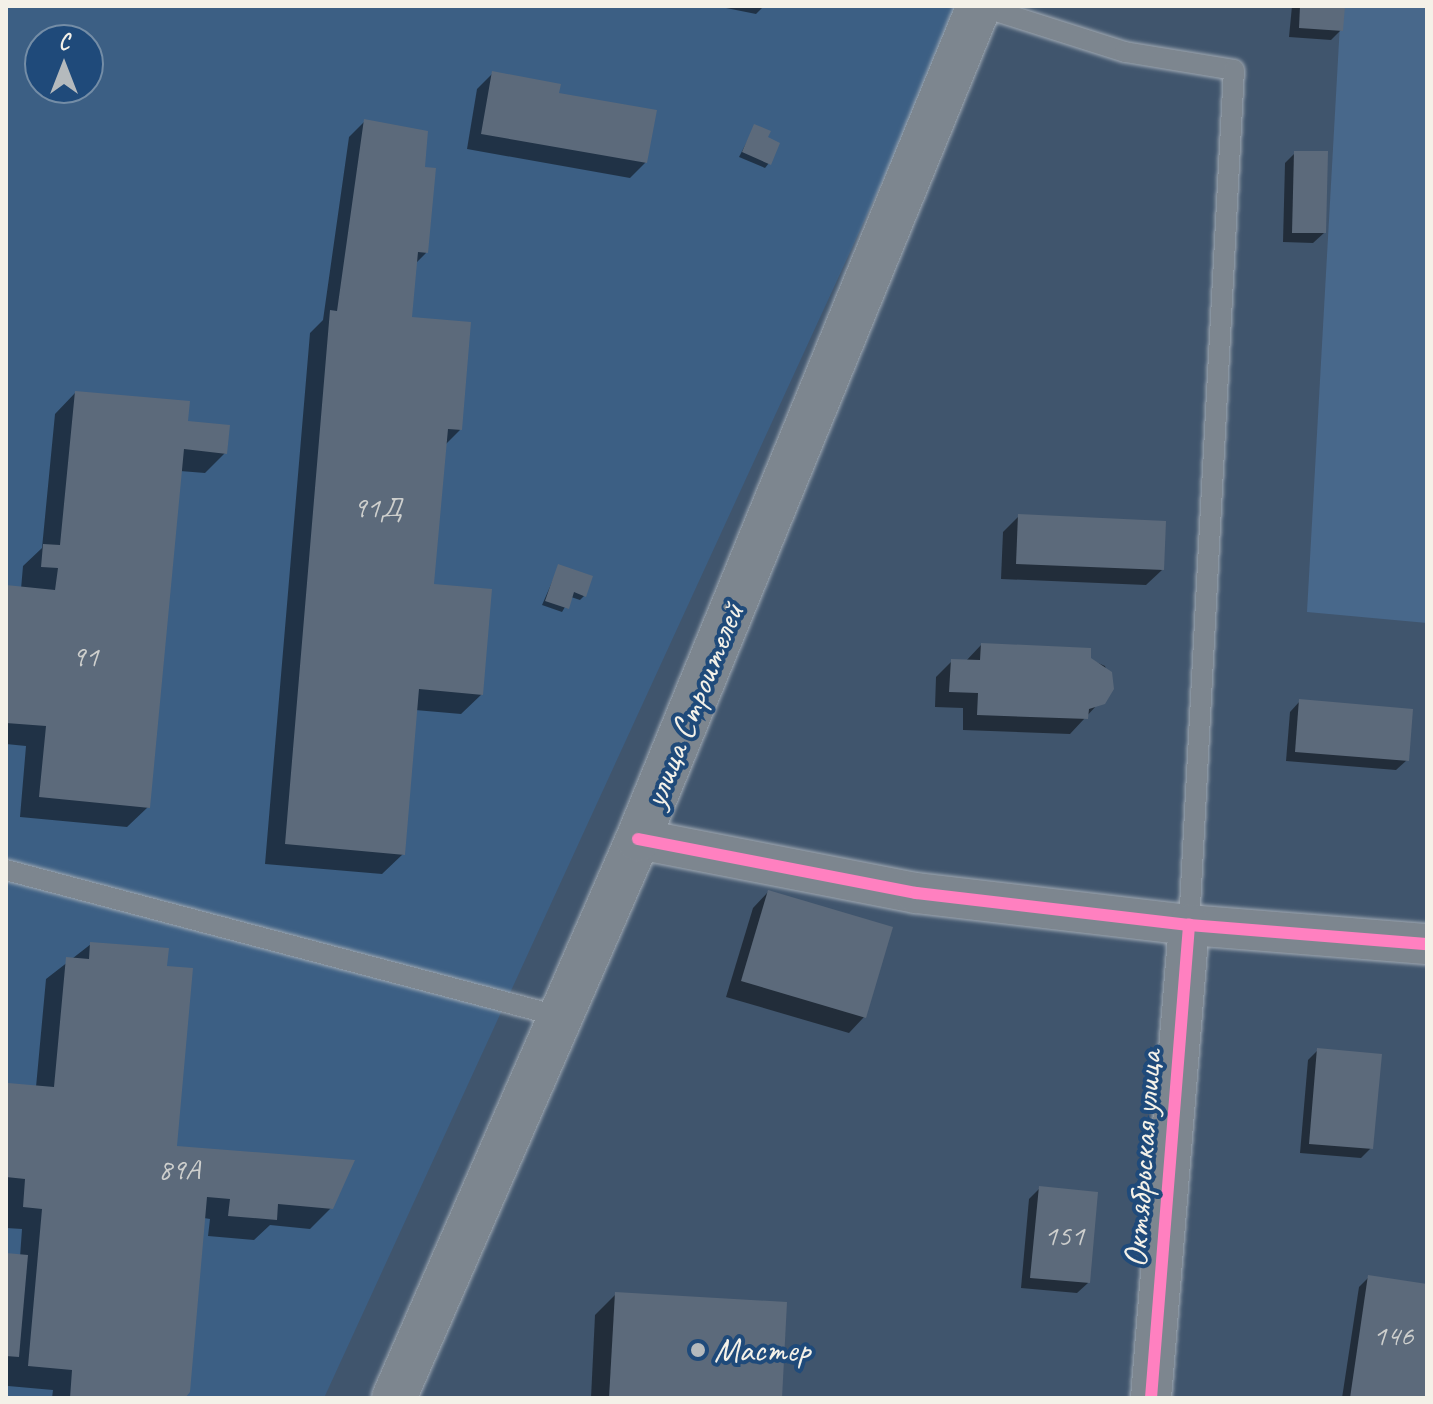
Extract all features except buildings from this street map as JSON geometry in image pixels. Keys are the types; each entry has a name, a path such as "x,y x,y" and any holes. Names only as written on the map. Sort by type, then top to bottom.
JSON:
{"main road":[{"name":"улица Строителей","path":"394,1398 638,839 980,6"}],"street":[{"path":"638,839 916,893 1189,925 1427,944"},
{"name":"Октябрьская улица","path":"1151,1398 1189,925"}],"lane":[{"path":"980,6 1125,52 1234,70 1189,925"},
{"path":"6,870 562,1017"}],"shaded area":[{"path":"6,6 963,6 324,1398 6,1398"},
{"path":"1341,6 1427,6 1427,623 1307,612"}],"cycle path":[{"path":"638,839 916,893 1189,925 1427,944"},
{"path":"1151,1398 1189,925"}],"place":[{"name":"Мастер","path":"698,1350"}]}
